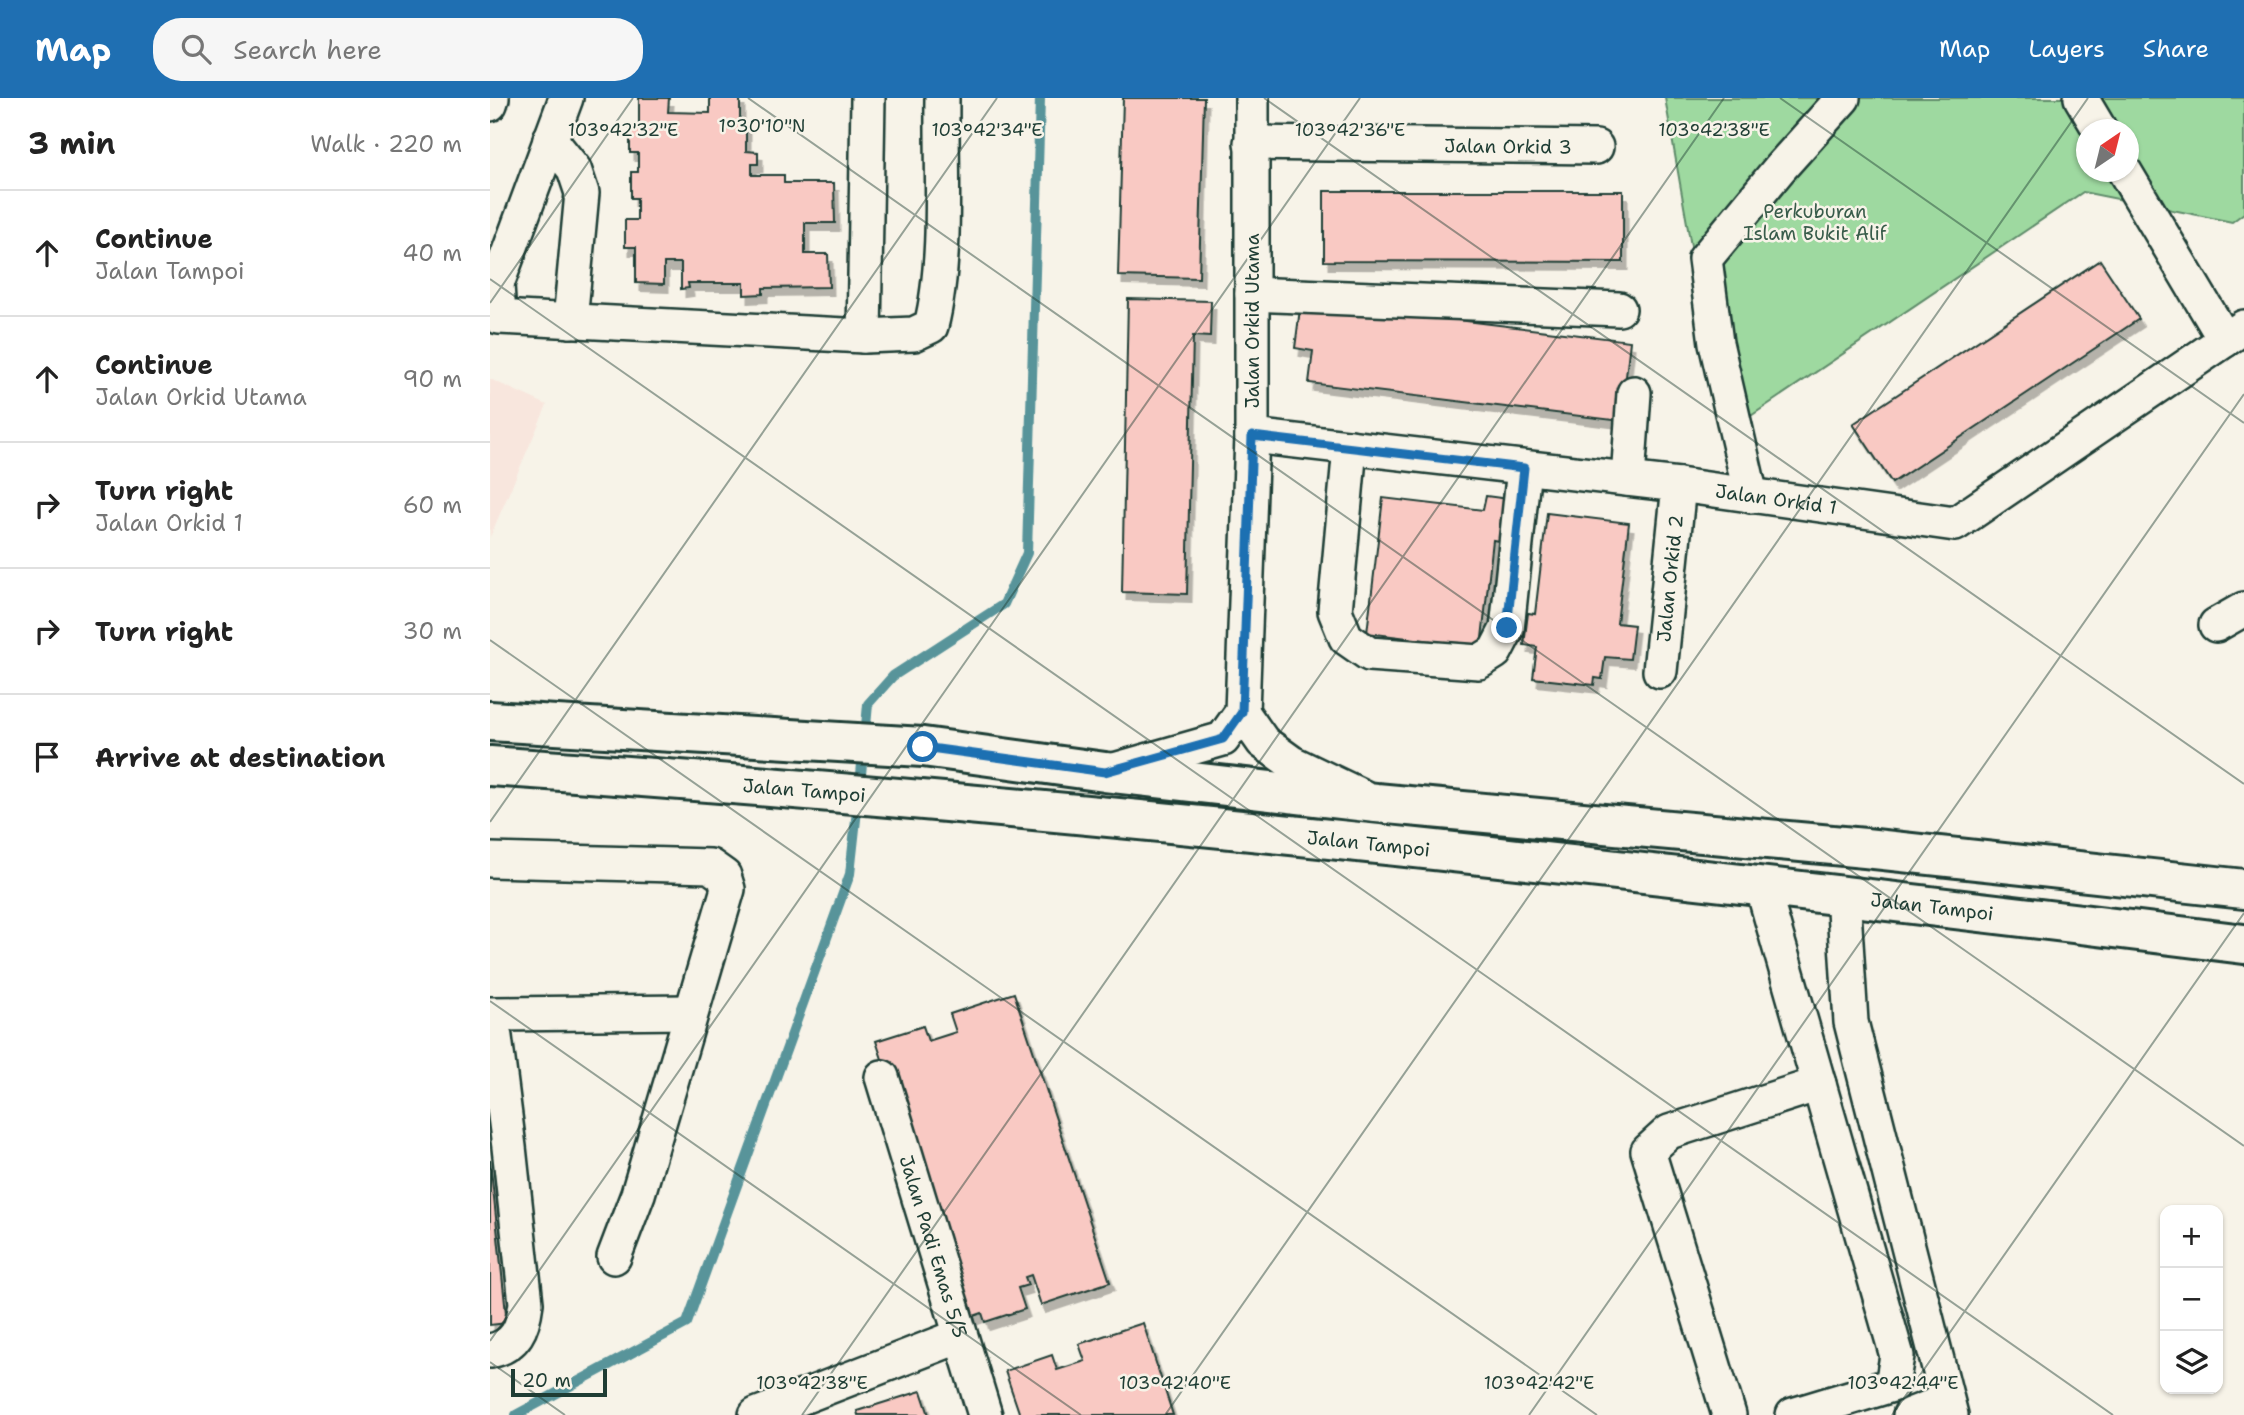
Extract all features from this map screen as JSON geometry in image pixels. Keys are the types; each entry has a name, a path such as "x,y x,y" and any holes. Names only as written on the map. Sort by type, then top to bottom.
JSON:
{"main road":[{"name":"Jalan Tampoi","path":"492,718 923,747 1105,772 1376,803 1866,848 2244,889"},
{"name":"Jalan Tampoi","path":"493,766 790,787 1540,860 1843,894 2244,944"}],"street":[{"path":"490,104 492,98"},
{"path":"566,98 497,284 499,317 864,336 914,334 931,326 936,307 941,228 942,98"},
{"path":"864,336 868,98"},
{"name":"Jalan Orkid Utama","path":"1242,712 1252,436 1252,98"},
{"path":"2081,98 2093,119"},
{"path":"1751,496 1716,343 1705,260 1825,106"},
{"path":"550,139 574,169 582,193 570,321"},
{"name":"Jalan Orkid 3","path":"1251,143 1596,147"},
{"path":"2132,182 2234,334"},
{"path":"1252,294 1619,309"},
{"name":"Jalan Orkid 1","path":"1252,436 1679,485 1955,524 2234,334"},
{"path":"1628,480 1634,393"},
{"path":"1350,447 1335,611 1346,638 1369,653 1479,662 1495,652 1507,628 1524,468"},
{"name":"Jalan Orkid 2","path":"1660,671 1679,485"},
{"path":"1105,772 1223,739 1242,712 1263,742 1293,763 1376,803"},
{"path":"492,718 493,766"},
{"path":"490,860 710,866 724,876 728,888 638,1195 614,1257"},
{"path":"1762,886 1897,1356 1892,1385 1793,1415"},
{"path":"1843,894 1852,1022 1949,1408 1910,1415"},
{"path":"490,1351 505,1348 515,1338 523,1322 526,1303 508,1134 490,1017 690,1012"},
{"name":"Jalan Padi Emas 5/5","path":"882,1077 985,1415"},
{"path":"1729,1415 1648,1150 1669,1132 1819,1084"},
{"path":"756,1415 960,1336"}],"shaded area":[{"path":"490,379 547,405 490,537"}],"green space":[{"name":"Perkuburan Islam Bukit Alif","path":"1665,98 2244,98 2244,213 2232,222 2083,192 1724,434"}],"building":[{"path":"639,98 669,98 668,112 710,113 710,98 740,98 740,125 746,125 746,151 758,152 758,164 752,164 752,175 784,175 784,183 834,183 835,223 805,223 805,254 828,254 829,287 763,288 763,294 744,295 744,283 688,283 689,288 681,289 681,263 664,263 664,284 636,283 636,247 625,247 625,220 637,220 637,198 631,198 631,172 638,172 638,153 630,153 630,127 639,127"},
{"path":"1123,98 1204,98 1199,278 1118,276"},
{"path":"1324,191 1623,191 1623,262 1324,261"},
{"path":"2100,260 2139,319 1892,483 1853,424"},
{"path":"1128,299 1211,301 1210,337 1193,336 1187,594 1122,592"},
{"path":"1301,301 1630,341 1621,421 1309,383 1313,351 1295,348"},
{"path":"1486,496 1509,499 1504,542 1493,540 1481,647 1367,633 1383,498 1483,510"},
{"path":"1547,513 1629,523 1617,623 1634,625 1630,659 1605,657 1602,679 1595,678 1594,685 1533,678 1537,647 1524,645 1528,613 1535,614"},
{"path":"1014,993 1110,1282 1041,1305 1031,1275 1025,1277 1028,1285 1018,1288 1025,1309 985,1322 982,1313 968,1318 876,1041 923,1026 928,1041 956,1032 950,1014"},
{"path":"490,1160 507,1323 490,1325"},
{"path":"1143,1323 1173,1415 1020,1415 1005,1371 1052,1355 1057,1370 1085,1361 1079,1344"},
{"path":"921,1391 929,1415 858,1415 857,1411"}],"waterway":[{"path":"865,737 868,704 893,676 1004,604 1027,553 1040,98"},
{"path":"860,786 863,752"},
{"path":"516,1415 687,1323 850,874 858,801"}],"route":[{"path":"923,747 1105,772 1223,739 1242,712 1252,436 1524,468 1507,628"}]}
